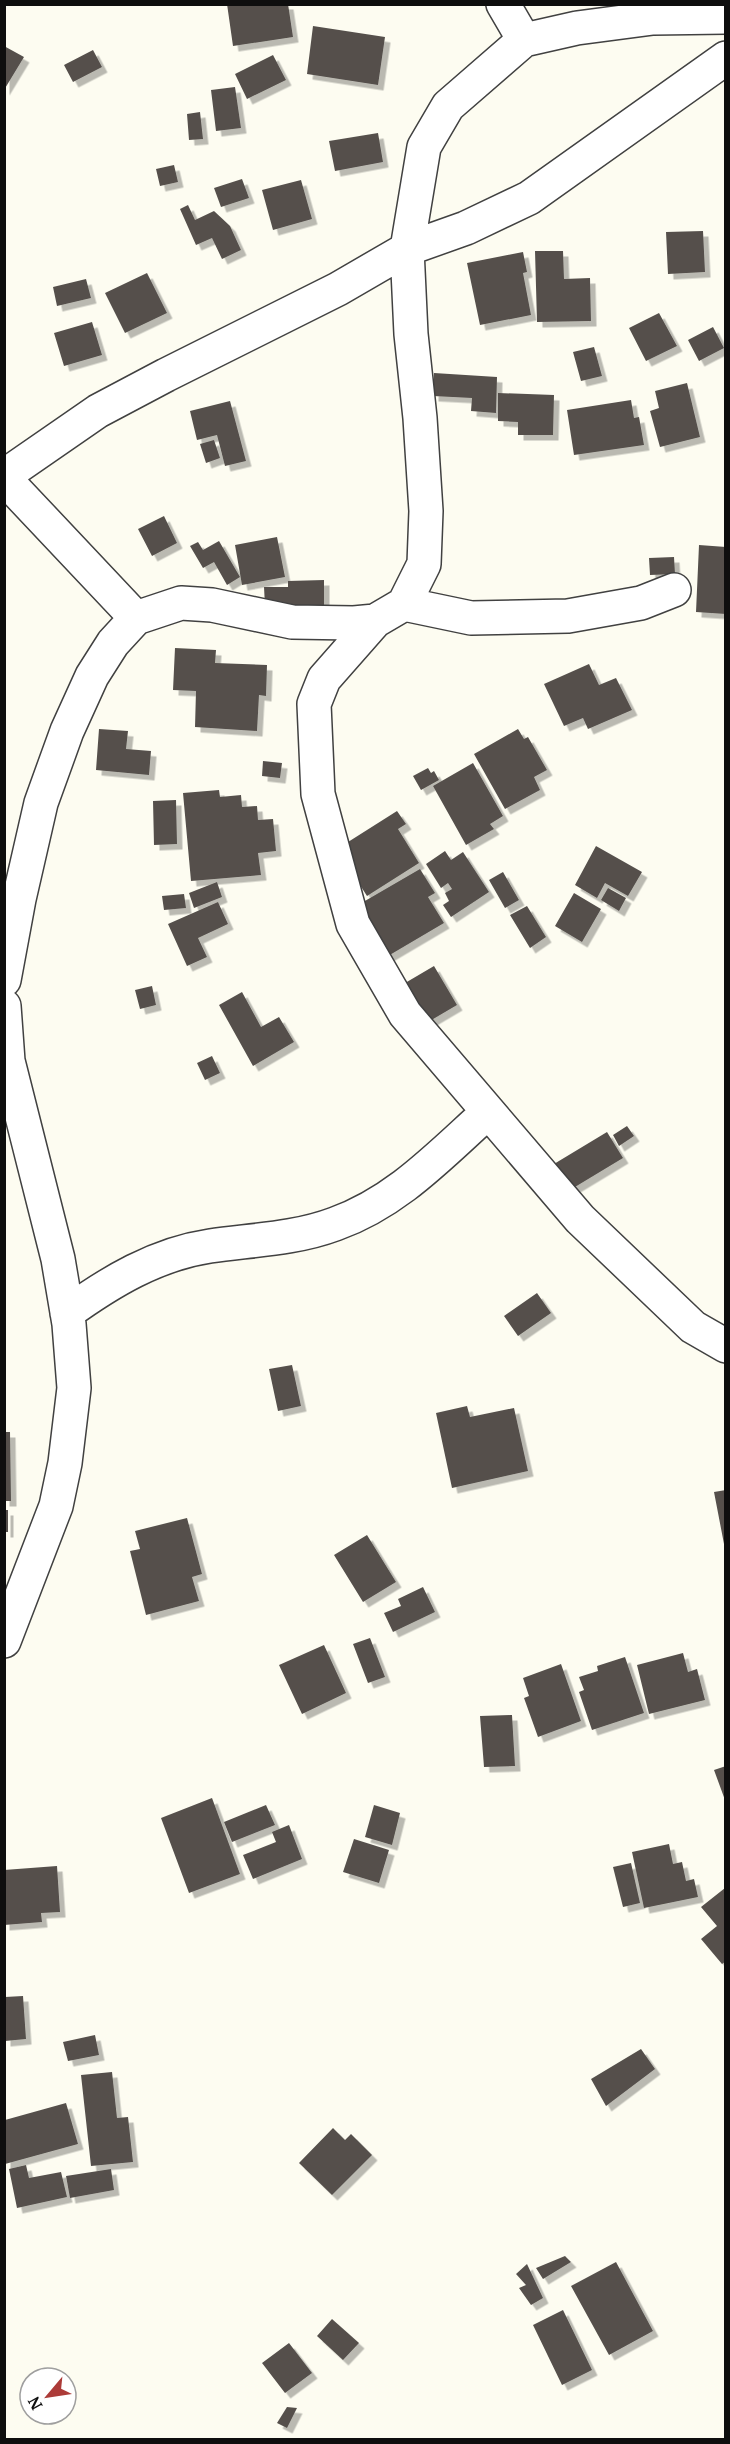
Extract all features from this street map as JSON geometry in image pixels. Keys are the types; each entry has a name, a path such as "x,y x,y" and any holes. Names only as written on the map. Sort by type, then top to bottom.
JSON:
{"street":[{"path":"503,4 524,40"},
{"path":"726,17 653,18 577,28 524,40 448,106 424,147 407,249 411,334 420,418 426,511 424,564 404,604 375,621 324,679 314,704 318,794 353,924 405,1014 580,1219 693,1327 726,1347"},
{"path":"136,618 4,477 98,411 338,289 407,249 466,228 529,198 726,58"},
{"path":"404,604 471,618 568,616 641,603 674,590"},
{"path":"4,980 19,899 42,803 67,731 92,676 113,643 136,618 181,603 213,605 292,622 375,621"},
{"path":"4,1006 8,1061 58,1259 67,1313 74,1389 65,1463 56,1506 4,1641"},
{"path":"67,1313 128,1272 163,1258 207,1246 296,1235 334,1225 379,1205 412,1182 488,1112"}],"building":[{"path":"227,4 288,4 293,37 233,46"},
{"path":"313,26 385,37 378,85 307,74"},
{"path":"4,46 24,57 4,90"},
{"path":"93,50 102,67 73,82 64,65"},
{"path":"273,55 286,80 247,99 235,74"},
{"path":"235,87 241,128 216,131 211,90"},
{"path":"200,112 203,139 189,140 187,114"},
{"path":"378,133 383,162 335,171 329,141"},
{"path":"174,165 178,182 160,186 156,169"},
{"path":"242,179 249,198 221,207 214,188"},
{"path":"301,180 312,219 273,230 262,190"},
{"path":"188,205 195,220 214,211 230,226 241,250 222,259 212,238 196,245 180,209"},
{"path":"703,231 705,272 668,274 666,232"},
{"path":"535,251 563,251 564,279 590,278 591,321 537,322"},
{"path":"523,252 527,272 523,273 531,315 480,325 467,263"},
{"path":"147,273 167,313 125,333 105,293"},
{"path":"86,279 91,298 57,306 53,287"},
{"path":"659,313 677,346 646,361 629,328"},
{"path":"92,322 102,355 64,366 54,333"},
{"path":"713,327 724,348 699,361 688,340"},
{"path":"594,347 602,376 581,381 573,352"},
{"path":"434,373 497,377 496,413 471,411 472,398 433,396"},
{"path":"687,383 700,437 660,447 650,411 659,408 655,391"},
{"path":"498,393 554,395 553,435 518,435 518,422 498,421"},
{"path":"631,400 634,418 639,417 644,445 574,455 567,410"},
{"path":"230,401 246,461 225,466 217,435 197,440 190,411"},
{"path":"214,440 220,458 206,463 200,444"},
{"path":"164,516 177,543 152,556 138,529"},
{"path":"277,537 285,577 242,585 235,545"},
{"path":"219,541 240,577 227,585 214,562 203,568 190,546 198,542 203,550"},
{"path":"699,545 726,547 726,614 696,612"},
{"path":"674,557 675,574 650,575 649,558"},
{"path":"324,580 324,606 265,606 264,587 288,587 288,581"},
{"path":"175,648 216,650 215,663 267,665 266,696 259,695 257,731 195,727 196,691 173,690"},
{"path":"589,664 599,685 616,678 632,710 588,729 583,718 564,726 544,684"},
{"path":"99,729 128,731 126,749 151,751 149,775 96,770"},
{"path":"518,729 524,739 528,737 547,770 534,777 540,790 505,809 474,754"},
{"path":"263,761 282,763 280,778 262,776"},
{"path":"473,763 503,816 490,824 494,829 466,845 433,786"},
{"path":"428,768 431,773 434,771 439,780 421,790 413,776"},
{"path":"219,790 220,797 241,795 242,807 257,806 258,820 273,819 276,851 258,853 261,875 191,881 183,793"},
{"path":"176,800 177,844 154,845 153,801"},
{"path":"397,811 406,824 398,829 419,863 367,896 337,849"},
{"path":"596,846 642,872 628,896 605,883 597,898 575,885"},
{"path":"445,851 451,860 463,852 489,892 451,917 443,905 449,901 445,893 452,889 448,883 441,888 426,864"},
{"path":"420,869 435,893 428,897 444,923 388,956 358,905"},
{"path":"503,872 519,900 505,908 489,880"},
{"path":"217,882 222,897 194,908 189,893"},
{"path":"608,888 626,898 619,911 601,900"},
{"path":"574,893 601,909 582,942 555,926"},
{"path":"184,894 186,908 164,910 162,896"},
{"path":"218,902 228,924 198,938 207,957 187,966 168,924"},
{"path":"527,906 546,937 530,948 510,915"},
{"path":"434,966 457,1005 423,1025 400,986"},
{"path":"152,986 156,1005 140,1009 135,990"},
{"path":"242,992 261,1027 279,1017 294,1042 253,1066 219,1005"},
{"path":"212,1056 220,1073 205,1080 197,1063"},
{"path":"627,1126 634,1136 619,1146 613,1135"},
{"path":"607,1132 623,1158 565,1193 549,1167"},
{"path":"537,1293 551,1313 518,1336 504,1316"},
{"path":"292,1365 301,1406 278,1411 269,1369"},
{"path":"467,1406 470,1417 514,1408 528,1471 452,1488 436,1413"},
{"path":"4,1432 10,1432 11,1501 4,1501"},
{"path":"726,1490 726,1544 724,1544 714,1492"},
{"path":"5,1510 8,1510 8,1532 5,1532"},
{"path":"187,1518 202,1574 192,1577 199,1601 146,1615 130,1551 140,1549 135,1531"},
{"path":"367,1535 396,1582 363,1602 334,1555"},
{"path":"423,1587 435,1612 393,1632 384,1613 401,1606 398,1599"},
{"path":"370,1638 385,1677 368,1683 353,1644"},
{"path":"324,1645 346,1693 302,1714 279,1665"},
{"path":"683,1653 688,1672 697,1669 705,1700 649,1714 637,1665"},
{"path":"625,1657 644,1713 592,1730 579,1692 584,1690 579,1677 598,1671 597,1666"},
{"path":"561,1664 581,1721 538,1737 524,1698 529,1696 523,1678"},
{"path":"512,1715 515,1766 484,1767 480,1716"},
{"path":"726,1766 726,1799 725,1800 714,1770"},
{"path":"212,1798 240,1874 189,1893 161,1818"},
{"path":"266,1805 275,1825 232,1842 224,1822"},
{"path":"374,1805 400,1813 392,1845 365,1837"},
{"path":"289,1825 302,1859 253,1879 243,1855 276,1842 272,1832"},
{"path":"354,1839 389,1850 379,1883 343,1872"},
{"path":"669,1844 673,1864 682,1862 686,1881 694,1879 698,1897 644,1908 632,1852"},
{"path":"631,1863 640,1903 623,1907 613,1867"},
{"path":"57,1866 60,1912 41,1913 42,1922 4,1925 4,1870"},
{"path":"725,1888 726,1961 722,1964 701,1939 717,1926 701,1907"},
{"path":"23,1996 26,2039 5,2041 5,1997"},
{"path":"95,2035 99,2055 68,2061 63,2042"},
{"path":"641,2049 655,2069 606,2106 591,2079"},
{"path":"112,2072 117,2118 128,2117 133,2162 91,2166 81,2075"},
{"path":"66,2103 78,2144 5,2164 5,2120"},
{"path":"333,2128 345,2140 351,2134 372,2155 332,2195 299,2163"},
{"path":"26,2165 29,2178 61,2172 67,2197 17,2208 9,2169"},
{"path":"111,2169 114,2190 70,2198 66,2176"},
{"path":"565,2256 571,2262 543,2279 536,2268"},
{"path":"616,2262 653,2331 609,2355 571,2286"},
{"path":"527,2264 543,2298 531,2305 519,2288 526,2285 516,2274"},
{"path":"563,2310 592,2370 562,2385 533,2325"},
{"path":"332,2319 359,2343 343,2360 317,2336"},
{"path":"289,2343 312,2373 285,2393 262,2363"},
{"path":"287,2407 297,2408 287,2428 277,2423"}]}
